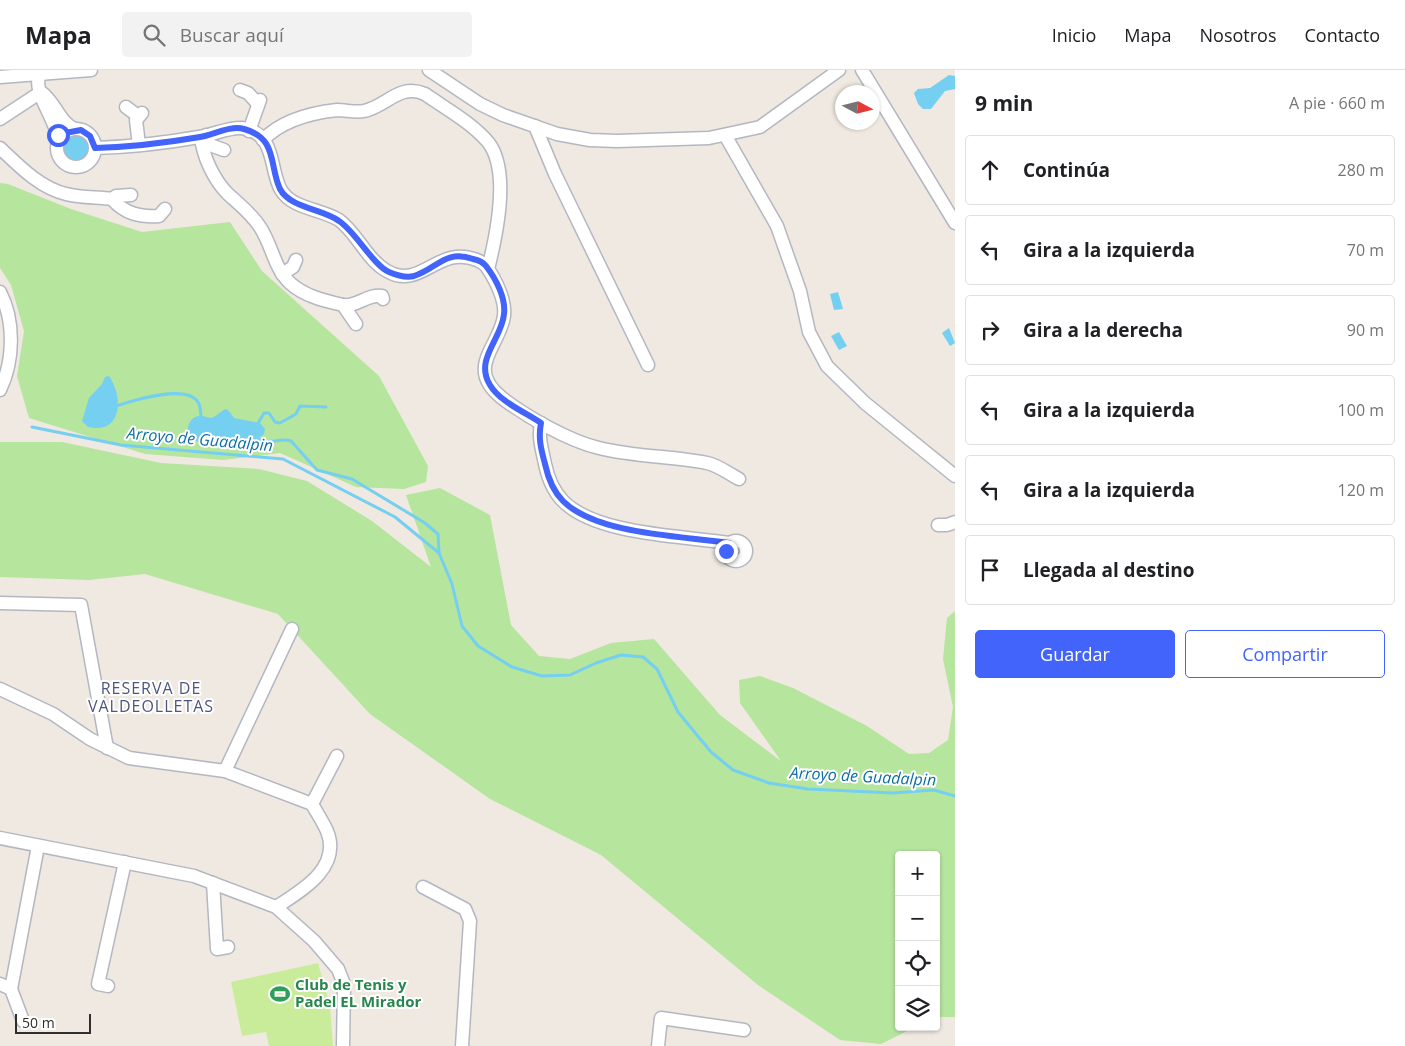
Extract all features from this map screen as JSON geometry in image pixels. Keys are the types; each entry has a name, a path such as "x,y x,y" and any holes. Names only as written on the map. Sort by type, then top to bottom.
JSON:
{"street":[{"path":"0,77 40,72 91,70"},
{"path":"429,70 480,104 535,126 558,134 590,140 617,142 709,138 760,127 839,70"},
{"path":"862,70 955,223"},
{"path":"40,72 41,101 57,129 59,157 71,167 86,164 93,156 95,148 90,136 67,125 50,98 41,92"},
{"path":"240,90 246,91 259,102 249,131"},
{"path":"263,140 275,127 286,122 337,110 365,111 406,90 415,90 425,94 478,134 493,150 500,183 496,239 488,269"},
{"path":"0,119 41,92"},
{"path":"126,107 140,114 136,123 139,145"},
{"path":"535,126 555,174 648,364"},
{"path":"95,148 139,145 204,136 241,128 249,131 263,140 270,150 280,190 288,198 326,212 341,222 386,271 399,276 414,276 444,258 456,256 472,258 485,264 504,300 504,315 500,330 489,349 486,362 486,372 490,385 502,397 541,423 597,448 710,463 739,479"},
{"path":"58,141 65,133 76,129"},
{"path":"725,135 777,226 800,291 809,332 827,366 865,403 955,476"},
{"path":"204,136 210,145 224,150"},
{"path":"204,136 202,147 213,174 228,194 255,219 268,241 282,274 302,292 339,303 355,305 374,296 380,296 383,299"},
{"path":"0,148 34,179 48,188 64,194 112,199 126,211 142,216 159,216 165,209"},
{"path":"112,199 116,196 131,195"},
{"path":"282,274 293,267 296,260"},
{"path":"0,292 7,311 10,349 8,368 0,390"},
{"path":"339,303 356,324"},
{"path":"541,423 538,436 549,482 562,500 571,508 611,525 645,533 729,543"},
{"path":"938,525 947,525 955,522"},
{"path":"0,603 81,605 107,748"},
{"path":"225,771 292,629"},
{"path":"0,689 53,714 107,748 129,758 225,771 312,804 328,833 330,853 324,869 310,885 276,907"},
{"path":"312,804 337,756"},
{"path":"0,838 194,876 276,907 314,941 338,969 344,984 343,1046"},
{"path":"23,1021 6,987 38,846"},
{"path":"108,986 98,984 125,862"},
{"path":"214,883 217,950 228,947"},
{"path":"423,887 465,909 470,921 462,1046"},
{"path":"658,1046 661,1018 744,1030"}],"green space":[{"path":"0,183 8,184 71,209 142,232 230,222 262,271 379,376 428,466 426,482 404,489 356,487 280,453 223,460 145,454 29,418 17,376 24,331 11,285 0,268"},
{"path":"0,442 62,442 161,463 259,469 307,481 372,521 431,567 406,495 440,488 490,515 511,625 539,656 570,659 611,643 654,639 720,715 781,761 740,703 739,680 760,676 793,688 867,726 909,754 929,753 948,740 953,707 943,659 947,618 955,611 955,1017 940,1017 940,851 895,851 895,1031 907,1031 881,1044 840,1040 758,985 601,855 490,799 370,714 278,614 145,574 89,580 0,577"},
{"name":"Club de Tenis y Padel EL Mirador","path":"318,963 330,1006 333,1046 269,1046 266,1032 242,1036 231,982"}],"water":[{"path":"949,75 955,76 955,89 945,91 931,109 923,109 918,104 914,93 918,89 930,88"},
{"path":"75,134 85,138 89,148 85,158 75,162 65,158 61,148 65,138"},
{"path":"838,292 843,309 834,310 830,294"},
{"path":"949,328 955,343 950,346 942,333"},
{"path":"839,332 847,346 839,350 831,336"},
{"path":"109,376 117,394 117,412 114,420 108,425 99,428 88,427 82,421 89,398 102,384 105,377"},
{"path":"225,409 234,418 260,423 265,429 264,434 249,441 227,444 205,443 189,438 188,427 191,420 197,416 214,417"}],"waterway":[{"path":"116,406 147,397 184,394 193,398 199,404 202,420"},
{"path":"257,425 264,413 269,413 275,422 280,423 296,414 300,406 326,407"},
{"name":"Arroyo de Guadalpin","path":"32,427 121,445 283,459 395,517 439,553 452,584 462,626 478,646 512,667 542,676 570,675 596,663 621,655 643,657 657,669 678,712 711,752 733,770 769,783 808,789 893,793 934,790 955,796"},
{"path":"256,438 266,441 291,441 317,470 352,479 425,523 438,534 439,553"}],"place":[{"name":"Club de Tenis y Padel EL Mirador","path":"280,994"}],"district":[{"name":"RESERVA DE VALDEOLLETAS","path":"151,697"}],"route":[{"path":"58,135 58,141 65,133 76,129 86,132 93,140 95,148 127,147 202,137 241,128 252,132 263,140 270,150 280,190 288,198 302,205 326,212 341,222 386,271 399,276 414,276 444,258 456,256 472,258 485,264 504,300 504,315 500,330 489,349 486,362 486,372 490,385 502,397 541,423 538,436 549,482 562,500 581,514 611,525 645,533 729,543 726,551"}]}
